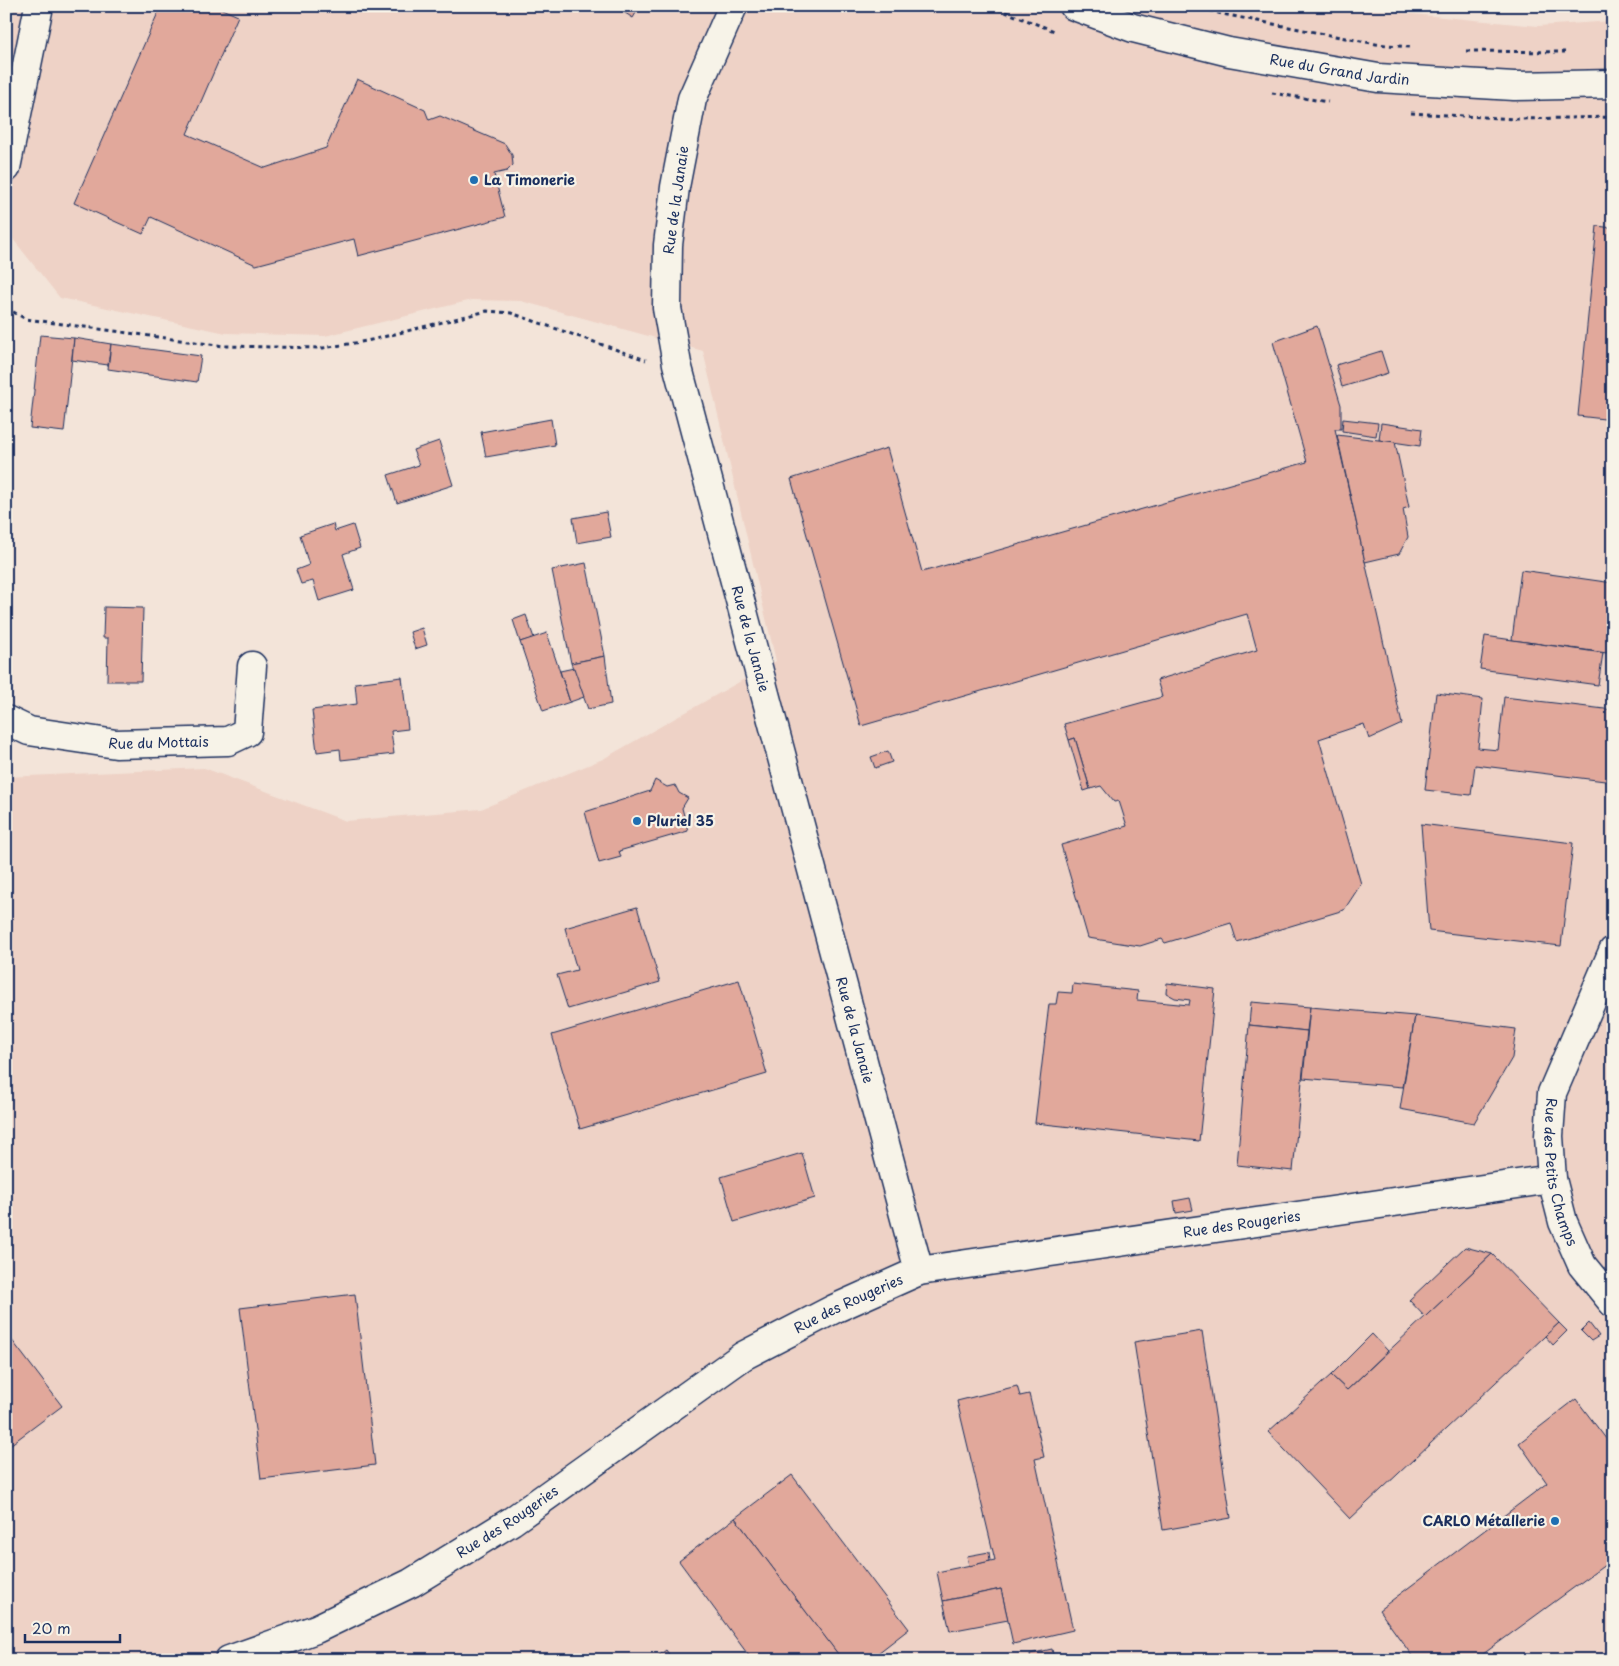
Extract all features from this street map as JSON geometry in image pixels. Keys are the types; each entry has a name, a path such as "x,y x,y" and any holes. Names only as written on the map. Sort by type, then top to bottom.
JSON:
{"street":[{"path":"6,168 39,6"},
{"name":"Rue de la Janaie","path":"733,6 692,99 675,188 668,245 667,308 677,364 919,1271"},
{"name":"Rue du Grand Jardin","path":"1074,6 1133,28 1229,52 1378,78 1514,86 1613,84"},
{"name":"Rue du Mottais","path":"6,720 29,731 116,744 228,741 248,732 252,666"},
{"name":"Rue des Petits Champs","path":"1613,951 1552,1093 1549,1136 1552,1179 1562,1222 1582,1265 1613,1302"},
{"name":"Rue des Rougeries","path":"229,1660 316,1629 411,1583 512,1521 743,1356 834,1309 919,1271 1552,1179"}],"path":[{"path":"1194,6 1222,14 1376,44 1419,48"},
{"path":"1465,50 1571,52"},
{"path":"6,308 26,319 224,346 323,348 367,341 487,311 511,313 646,360 677,364"}],"shaded area":[{"path":"6,6 1329,6 1538,26 1613,21 1613,1660 6,1660 6,777 204,768 346,821 481,809 603,759 776,661 703,351 521,301 472,300 325,336 226,333 60,298 13,239 6,237"}],"building":[{"path":"161,6 215,6 238,16 187,134 265,168 326,148 357,79 425,110 429,120 440,116 505,144 512,155 513,165 507,171 494,174 505,217 358,256 354,239 256,265 151,217 143,234 74,203"},
{"path":"614,6 640,6 633,18"},
{"path":"1597,226 1613,228 1613,420 1578,416"},
{"path":"1317,326 1341,405 1341,429 1335,429 1402,724 1369,739 1364,724 1319,739 1361,884 1344,910 1237,942 1231,923 1165,943 1162,939 1140,946 1088,938 1061,845 1127,826 1119,801 1114,802 1101,786 1090,789 1075,738 1069,740 1064,724 1162,697 1157,680 1257,650 1247,614 861,726 791,479 887,448 922,572 1307,462 1273,342"},
{"path":"40,335 74,338 64,432 30,428"},
{"path":"74,338 111,344 108,365 72,360"},
{"path":"111,344 201,356 197,382 108,369"},
{"path":"1381,351 1388,373 1342,387 1336,365"},
{"path":"551,419 555,445 486,457 481,432"},
{"path":"1343,419 1378,423 1376,436 1342,431"},
{"path":"1381,423 1422,429 1420,446 1379,440"},
{"path":"1337,435 1395,442 1409,507 1403,509 1408,537 1399,554 1365,562"},
{"path":"439,441 453,485 397,503 388,475 419,465 413,450"},
{"path":"606,512 611,537 577,543 573,518"},
{"path":"333,524 335,531 353,525 360,548 343,554 354,590 319,601 313,581 301,584 296,570 309,565 300,535"},
{"path":"586,563 605,656 571,663 552,570"},
{"path":"1521,570 1613,583 1613,608 1607,653 1512,640"},
{"path":"104,607 143,608 141,681 107,681 108,638 103,638"},
{"path":"526,615 534,638 520,642 513,620"},
{"path":"422,628 427,645 415,649 410,632"},
{"path":"547,633 570,702 543,711 520,642"},
{"path":"1485,636 1603,653 1598,685 1480,669"},
{"path":"605,656 611,704 588,709 571,663"},
{"path":"574,668 584,697 570,702 560,671"},
{"path":"402,677 408,729 391,731 394,754 341,760 340,749 317,752 312,710 357,704 355,683"},
{"path":"1436,693 1483,699 1478,748 1498,750 1504,697 1613,710 1613,782 1475,765 1471,795 1425,790"},
{"path":"1075,738 1090,789 1084,791 1069,740"},
{"path":"888,751 892,762 875,768 871,757"},
{"name":"Pluriel 35","path":"655,780 667,787 675,785 679,793 688,798 682,808 688,831 619,851 621,857 599,863 585,812 650,791"},
{"path":"1421,824 1573,843 1561,946 1429,931"},
{"path":"637,907 660,982 568,1009 557,975 577,970 565,928"},
{"path":"739,980 767,1074 580,1129 552,1035"},
{"path":"1167,983 1215,989 1199,1141 1035,1123 1049,1004 1056,1004 1058,992 1072,993 1073,984 1138,991 1137,1000 1189,1005 1190,1000 1175,998 1166,993"},
{"path":"1251,1002 1310,1007 1307,1031 1249,1025"},
{"path":"1310,1007 1415,1016 1403,1087 1303,1078"},
{"path":"1415,1016 1516,1029 1512,1058 1474,1123 1400,1109"},
{"path":"1249,1025 1307,1031 1293,1171 1237,1165"},
{"path":"802,1153 815,1198 734,1222 721,1177"},
{"path":"1190,1198 1193,1210 1176,1213 1174,1201"},
{"path":"1465,1247 1492,1254 1425,1317 1409,1300"},
{"path":"1492,1254 1559,1323 1350,1519 1268,1432 1331,1375 1347,1390"},
{"path":"355,1294 375,1465 261,1479 240,1308"},
{"path":"1559,1323 1567,1331 1553,1345 1545,1336"},
{"path":"1589,1323 1599,1336 1591,1341 1581,1331"},
{"path":"1202,1331 1231,1518 1163,1530 1134,1342"},
{"path":"1372,1334 1388,1351 1347,1390 1331,1375"},
{"path":"11,1339 62,1406 6,1448 6,1343"},
{"path":"1017,1386 1020,1396 1029,1394 1044,1457 1035,1459 1073,1630 1013,1644 1001,1589 943,1601 937,1572 995,1560 957,1401"},
{"name":"CARLO Métallerie","path":"1576,1399 1613,1448 1613,1559 1475,1660 1415,1660 1379,1610 1547,1483 1519,1443"},
{"path":"792,1475 909,1629 869,1660 842,1660 735,1518"},
{"path":"735,1518 838,1654 830,1660 752,1660 679,1561"},
{"path":"989,1552 990,1561 969,1566 967,1556"},
{"path":"1001,1589 1008,1620 950,1631 943,1601"},
{"path":"1052,1649 1054,1660 1031,1660 1030,1654"},
{"path":"666,1650 673,1660 653,1660"}],"place":[{"name":"La Timonerie","path":"474,180"},
{"name":"Pluriel 35","path":"637,821"},
{"name":"CARLO Métallerie","path":"1555,1521"}]}
